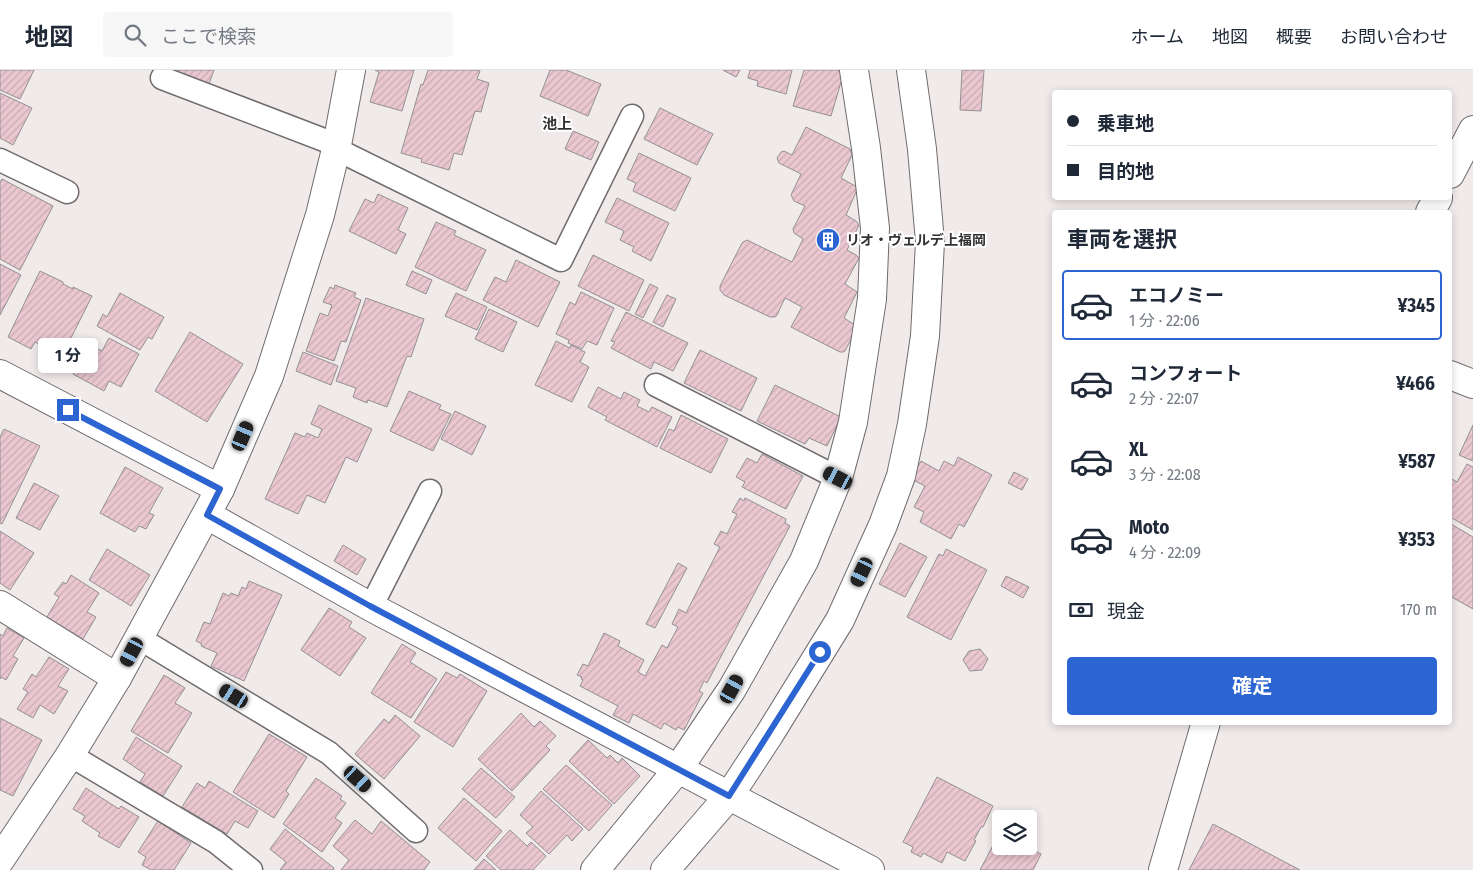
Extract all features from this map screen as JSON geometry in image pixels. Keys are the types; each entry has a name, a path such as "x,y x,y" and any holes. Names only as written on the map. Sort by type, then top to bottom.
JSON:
{"street":[{"path":"0,860 70,755 117,678 220,489 269,376 320,215 337,147 351,70"},
{"path":"595,870 678,769 732,689 804,561 838,478 853,422 873,290 875,228 866,148 854,70"},
{"path":"666,870 729,796 840,620 883,525 900,476 912,424 925,336 930,242 922,149 911,70"},
{"path":"1452,170 1473,130"},
{"path":"0,374 220,489"},
{"path":"1452,376 1473,384"},
{"path":"207,515 370,606 870,870"},
{"path":"0,605 117,678"},
{"path":"1163,870 1205,725"}],"lane":[{"path":"162,78 337,147 561,260 632,116"},
{"path":"0,160 67,192"},
{"path":"656,385 838,478"},
{"path":"370,606 430,491"},
{"path":"139,638 329,754 416,831"},
{"path":"70,755 216,842 251,870"}],"building":[{"path":"0,70 34,70 20,99 0,90"},
{"path":"170,70 214,70 209,84"},
{"path":"375,70 414,70 402,111 370,102 379,72"},
{"path":"428,70 480,71 477,79 489,83 481,112 475,111 462,155 454,153 449,170 421,162 422,159 401,153 421,84 423,85"},
{"path":"550,70 566,70 601,84 588,116 540,96"},
{"path":"723,70 740,70 736,77"},
{"path":"750,70 792,70 786,94 757,86 758,81 748,78"},
{"path":"804,70 837,70 844,72 831,116 793,106"},
{"path":"962,70 984,70 981,111 960,110"},
{"path":"0,93 32,108 13,145 0,138"},
{"path":"660,108 713,134 697,165 644,139"},
{"name":"リオ・ヴェルデ上福岡","path":"806,127 850,149 852,155 841,178 857,187 846,215 859,225 847,250 859,258 845,284 857,292 844,318 855,325 855,331 843,352 791,327 802,307 785,298 777,315 770,317 724,295 720,290 720,286 742,243 747,240 792,262 803,239 794,233 793,229 805,206 794,201 791,195 801,174 779,163 777,158 784,151 792,155"},
{"path":"573,131 599,142 591,160 565,149"},
{"path":"639,153 691,178 675,211 633,191 636,183 627,179"},
{"path":"2,179 53,206 20,270 0,259 0,182"},
{"path":"378,194 408,208 398,230 406,234 396,254 349,231 365,199 374,203"},
{"path":"617,198 669,223 651,261 632,251 634,247 620,240 624,231 605,222"},
{"path":"436,222 456,231 454,235 486,250 466,291 415,267"},
{"path":"593,255 644,280 629,311 578,286"},
{"path":"516,260 560,282 538,327 483,300 495,277 506,282"},
{"path":"0,264 21,275 0,315"},
{"path":"40,271 73,289 73,287 92,296 62,356 35,342 31,349 8,337"},
{"path":"412,271 432,280 426,294 406,285"},
{"path":"650,284 658,288 643,318 635,314"},
{"path":"335,285 356,293 354,297 361,300 346,342 341,341 334,361 306,351 320,313 328,316 332,305 323,302 330,287 334,289"},
{"path":"581,292 614,308 597,345 587,341 582,349 568,343 569,340 556,334 570,302 575,305"},
{"path":"120,293 164,317 152,339 148,337 140,350 97,326 103,314 107,317"},
{"path":"456,293 487,307 477,330 445,316"},
{"path":"667,295 676,299 663,327 653,322"},
{"path":"366,298 424,319 411,357 407,356 387,407 368,400 367,403 353,397 356,388 336,381"},
{"path":"489,309 517,322 503,352 475,339"},
{"path":"626,312 688,343 673,371 654,362 651,369 611,348 615,342 611,341"},
{"path":"190,332 243,364 207,422 155,391"},
{"path":"109,338 139,354 121,387 109,381 104,391 73,374 89,345 102,351"},
{"path":"556,341 570,348 571,345 585,352 580,362 589,367 572,402 535,385"},
{"path":"700,350 757,378 741,411 684,383"},
{"path":"303,352 338,366 331,385 296,371"},
{"path":"775,385 841,417 827,446 809,438 805,444 757,421"},
{"path":"598,387 621,399 624,392 640,400 637,406 649,412 652,407 672,417 657,447 605,420 607,417 588,407"},
{"path":"409,391 441,405 439,409 451,414 433,451 390,431"},
{"path":"319,405 372,429 357,462 346,457 325,503 307,495 298,514 265,499 295,433 305,437 307,433 318,438 322,429 311,424"},
{"path":"455,411 486,426 472,455 441,439"},
{"path":"681,415 728,439 711,473 660,448 669,429 674,431"},
{"path":"1473,425 1473,461 1459,455"},
{"path":"4,429 40,446 2,524 0,523 0,437"},
{"path":"762,454 803,476 786,509 742,487 745,482 736,477 747,458 757,463"},
{"path":"958,457 992,475 964,527 959,524 951,539 920,522 924,512 914,507 925,486 911,479 921,461 939,471 944,461 954,466"},
{"path":"1467,464 1473,467 1473,530 1452,518 1452,479 1457,482"},
{"path":"125,467 163,488 149,513 154,515 146,529 139,526 135,532 100,513"},
{"path":"1014,472 1028,479 1022,490 1008,483"},
{"path":"34,483 59,496 40,530 16,518"},
{"path":"740,498 744,501 745,498 786,519 785,523 790,526 707,683 704,681 699,691 703,693 684,730 678,727 676,730 664,723 661,729 633,714 629,723 613,715 618,706 580,686 583,680 581,679 582,677 577,675 583,664 588,666 604,633 620,641 618,646 644,660 638,672 645,676 662,645 667,648 678,627 672,624 679,609 686,613 720,547 714,544 721,531 727,534 737,514 732,512"},
{"path":"1452,525 1473,537 1473,609 1452,597"},
{"path":"0,531 34,553 10,590 0,583"},
{"path":"900,543 927,557 905,597 879,584"},
{"path":"343,545 366,559 357,575 334,561"},
{"path":"107,549 150,575 131,606 89,580"},
{"path":"946,549 987,570 951,640 907,617 939,554 943,556"},
{"path":"678,563 687,568 655,628 646,624"},
{"path":"71,575 99,593 87,612 96,617 83,639 47,617 59,597 54,594 63,582 66,584"},
{"path":"1006,576 1029,587 1023,598 1001,586"},
{"path":"249,581 282,595 244,681 211,666 217,653 201,646 202,644 196,641 204,622 210,624 223,593 229,596 231,593 238,596 242,587 246,589"},
{"path":"329,608 352,622 349,627 366,638 340,676 301,650"},
{"path":"7,628 24,638 13,656 18,659 6,680 1,677 0,679 0,634 3,636"},
{"path":"402,644 416,653 410,662 437,679 411,718 371,693"},
{"path":"980,649 988,659 982,670 970,671 963,660 969,651"},
{"path":"49,657 69,669 58,686 68,691 54,714 40,705 33,718 17,709 28,692 23,689 32,674 36,677"},
{"path":"446,672 457,678 460,674 487,691 453,747 414,722"},
{"path":"164,675 185,688 175,703 192,713 168,753 131,731"},
{"path":"521,713 534,727 540,721 556,736 546,746 550,750 512,791 478,759"},
{"path":"395,715 420,736 384,779 355,754 384,719 389,723"},
{"path":"0,718 42,740 13,796 0,790"},
{"path":"269,734 307,757 286,791 289,794 274,818 233,792"},
{"path":"136,737 182,766 163,796 140,782 145,774 123,759"},
{"path":"588,740 607,758 610,755 618,763 622,758 640,776 614,804 569,761"},
{"path":"566,765 612,805 589,831 543,789"},
{"path":"481,768 515,797 496,818 462,789"},
{"path":"937,777 993,806 983,827 981,827 974,840 976,841 965,861 947,852 942,863 923,853 921,857 911,852 913,847 903,842"},
{"path":"316,778 342,796 340,799 346,803 335,818 342,823 322,852 283,824"},
{"path":"209,781 258,811 248,828 235,821 227,834 182,807 197,783 205,788"},
{"path":"86,788 119,809 121,806 139,817 119,848 98,836 100,833 82,821 85,816 73,809"},
{"path":"541,791 583,829 572,841 567,835 549,854 526,833 533,827 520,815"},
{"path":"464,798 502,831 476,861 438,828"},
{"path":"355,820 372,834 381,821 430,862 424,870 341,870 349,860 333,846"},
{"path":"158,821 191,843 174,870 151,870 142,865 146,857 138,852"},
{"path":"1213,824 1300,870 1189,870"},
{"path":"285,829 334,868 333,870 280,870 286,862 270,849"},
{"path":"510,830 527,846 531,842 546,856 533,870 501,870 486,856"},
{"path":"992,847 992,855 1037,855 1037,852 1041,854 1033,870 980,870"},
{"path":"484,859 496,870 474,870"}],"place":[{"name":"リオ・ヴェルデ上福岡","path":"828,240"}],"district":[{"name":"池上","path":"557,124"}],"route":[{"path":"68,410 220,489 207,515 370,606 729,796 820,652"}]}
